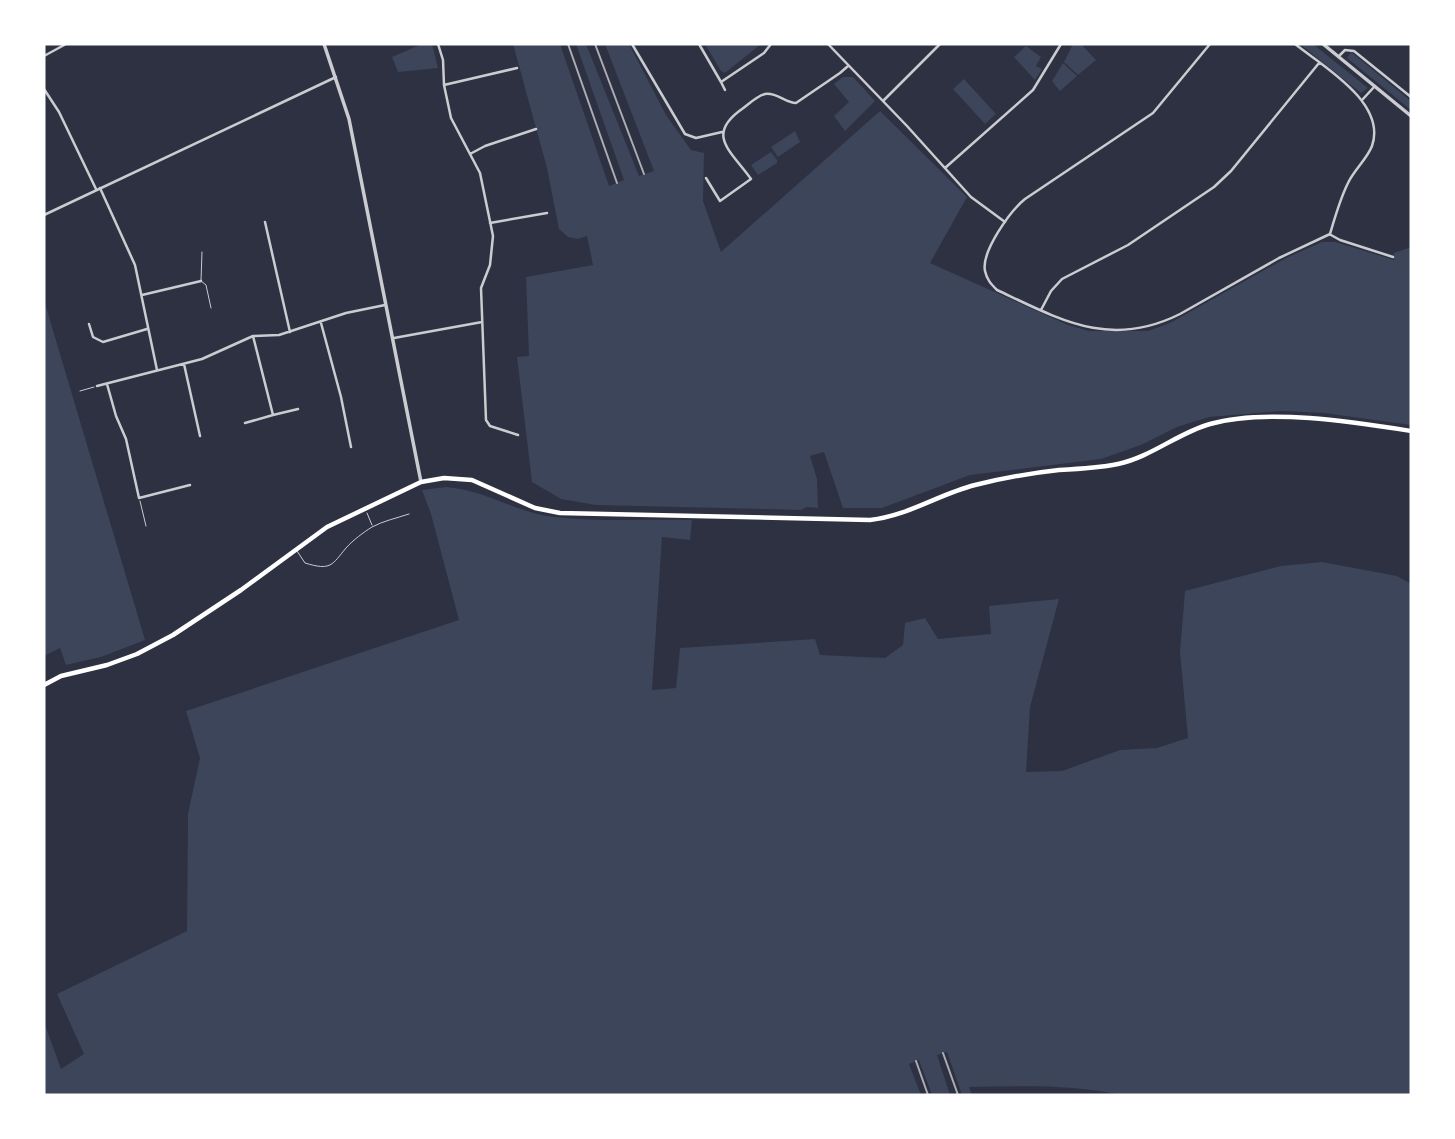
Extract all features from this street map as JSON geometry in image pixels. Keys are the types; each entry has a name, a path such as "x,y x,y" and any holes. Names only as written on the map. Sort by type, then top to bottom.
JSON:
{"main road":[{"path":"44,685 61,676 107,665 137,654 173,635 231,597 327,527 421,482 444,478 472,480 535,508 560,513 870,520 900,515 944,494 986,482 1120,464 1195,429 1231,419 1328,419 1411,431"}],"street":[{"path":"44,57 66,44"},
{"path":"324,44 348,119 421,482"},
{"path":"438,44 443,60 444,85 451,117 480,173 491,223 493,247 490,265 481,288 486,364 486,420 490,426 518,435"},
{"path":"632,44 685,134 695,138 723,131"},
{"path":"699,44 725,90"},
{"path":"721,82 764,52 771,44"},
{"path":"828,44 980,206 1005,222"},
{"path":"883,102 940,44"},
{"path":"945,169 1033,90 1045,75 1062,44"},
{"path":"1210,44 1153,113 1025,199 1010,214 985,258 984,270 989,282 997,290 1066,322 1097,330 1119,331 1148,327 1180,314 1279,258 1330,234 1348,181 1371,149 1374,121 1363,100 1295,44"},
{"path":"1323,44 1411,116"},
{"path":"1349,49 1350,44"},
{"path":"1338,57 1349,49"},
{"path":"1349,49 1411,97"},
{"path":"1041,311 1051,291 1062,279 1128,245 1214,187 1231,171 1319,63"},
{"path":"706,178 720,201 751,179 725,142 723,131 729,118 762,95 775,95 796,103 848,66"},
{"path":"444,85 517,68"},
{"path":"44,215 336,77"},
{"path":"1363,100 1375,86"},
{"path":"44,89 59,112 132,256 157,370"},
{"path":"470,154 485,146 536,129"},
{"path":"491,223 547,213"},
{"path":"265,222 290,332"},
{"path":"1330,234 1340,240 1393,257"},
{"path":"142,295 201,281"},
{"path":"97,387 209,356 253,336 290,332 346,313 387,305"},
{"path":"394,338 482,322"},
{"path":"321,323 351,447"},
{"path":"89,324 93,337 103,342 147,329"},
{"path":"253,336 272,415"},
{"path":"184,364 200,436"},
{"path":"107,384 126,439 139,498 190,485"},
{"path":"245,423 298,409"}],"lane":[{"path":"202,252 201,281 206,285 211,308"},
{"path":"80,391 97,387"},
{"path":"139,498 146,526"},
{"path":"365,507 373,527"},
{"path":"295,549 305,563 332,565 351,544 373,527 409,514"}],"shaded area":[{"path":"422,44 432,44 438,68 398,72 392,57"},
{"path":"513,44 560,44 609,186 624,180 576,44 586,44 639,176 654,171 605,44 629,44 666,115 691,150 704,153 703,201 721,252 880,111 967,197 930,263 1068,325 1089,331 1148,331 1170,323 1286,258 1322,242 1335,242 1394,260 1394,253 1411,247 1411,425 1324,413 1282,411 1209,417 1177,427 1141,445 1101,459 970,475 882,508 843,508 824,452 810,456 817,479 818,508 807,507 801,510 596,505 561,499 532,482 517,357 529,356 526,277 593,265 587,236 578,239 568,237 559,229 547,168"},
{"path":"705,44 761,44 725,73 721,71"},
{"path":"1073,44 1081,44 1096,60 1078,75 1064,62"},
{"path":"1300,44 1313,44 1368,88 1361,93"},
{"path":"1026,46 1041,57 1036,66 1042,69 1035,80 1014,57"},
{"path":"1351,52 1411,101 1411,110 1347,58"},
{"path":"1063,63 1077,76 1060,91 1052,81"},
{"path":"843,77 853,77 875,101 845,131 834,116 849,102 834,84"},
{"path":"964,79 996,114 985,124 953,89"},
{"path":"795,131 800,142 778,157 771,147"},
{"path":"771,152 777,163 758,175 751,165"},
{"path":"44,300 145,640 101,657 66,665 60,648 44,656"},
{"path":"446,487 555,517 692,520 690,540 662,537 652,690 676,688 680,648 815,639 820,655 885,658 903,645 905,623 925,618 938,639 991,634 989,606 1059,599 1030,707 1026,772 1062,771 1120,750 1157,748 1188,738 1180,652 1185,591 1281,566 1322,562 1397,576 1411,584 1411,1095 1122,1095 1065,1087 1027,1086 969,1087 972,1095 962,1095 947,1052 937,1055 950,1095 932,1095 919,1060 909,1064 921,1095 44,1095 44,1022 61,1069 84,1054 57,994 187,931 188,814 200,758 186,711 459,620 422,490"}],"railway":[{"path":"568,44 617,183"},
{"path":"595,44 644,174"},
{"path":"943,1053 958,1095"},
{"path":"916,1061 928,1095"}]}
